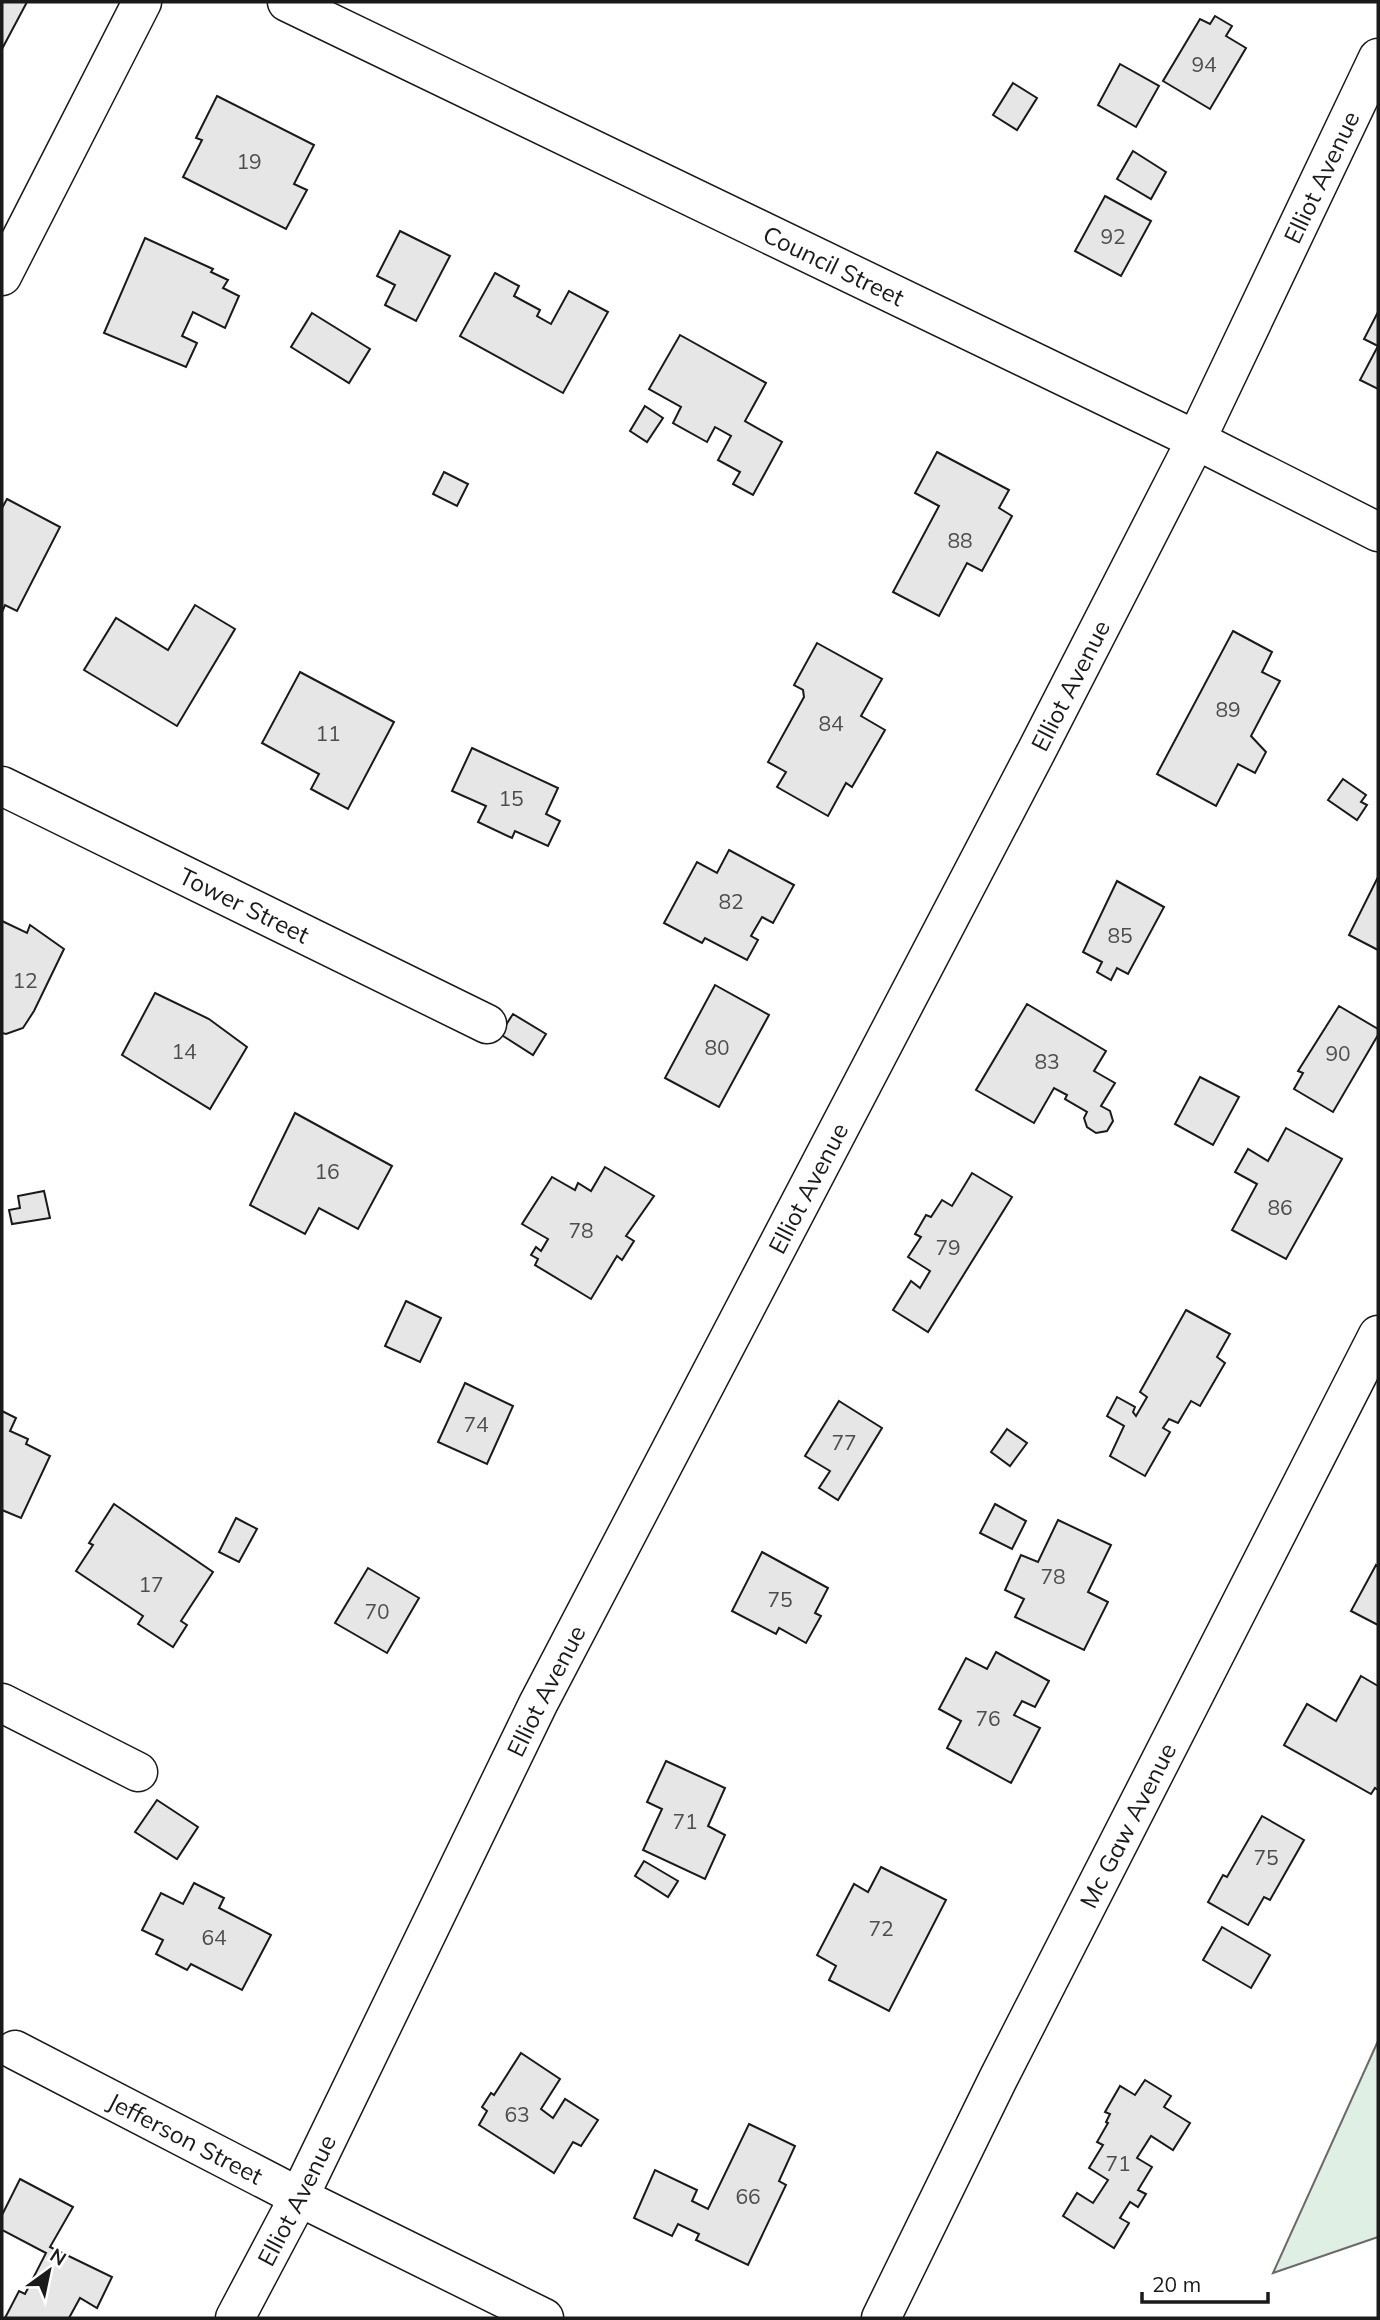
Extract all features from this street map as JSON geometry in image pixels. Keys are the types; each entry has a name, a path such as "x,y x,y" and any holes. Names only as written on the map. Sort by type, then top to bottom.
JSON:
{"street":[{"path":"2,276 142,2"},
{"name":"Council Street","path":"287,2 1196,439 1378,532"},
{"name":"Elliot Avenue","path":"234,2318 299,2197 538,1704 1037,750 1196,439 1378,58"},
{"name":"Tower Street","path":"2,786 487,1024"},
{"name":"Mc Gaw Avenue","path":"881,2318 998,2079 1378,1335"},
{"path":"2,1703 138,1772"},
{"name":"Jefferson Street","path":"15,2050 299,2197 544,2318"}],"green space":[{"path":"1378,2041 1378,2237 1273,2273"}],"building":[{"path":"2,2 27,2 2,49"},
{"path":"1215,16 1232,26 1226,36 1246,48 1210,109 1163,81 1200,19 1210,24"},
{"path":"1120,64 1159,86 1136,127 1098,105"},
{"path":"1013,83 1037,98 1017,130 993,115"},
{"path":"217,96 314,145 294,184 307,190 286,229 183,177 202,140 196,138"},
{"path":"1133,151 1166,172 1151,199 1117,179"},
{"path":"1105,196 1151,221 1121,276 1075,251"},
{"path":"400,231 450,256 416,321 385,305 395,285 377,276"},
{"path":"145,238 213,269 211,272 228,280 223,288 239,296 225,328 193,312 182,336 197,343 186,367 104,333"},
{"path":"495,273 519,286 514,296 540,310 537,316 551,324 569,291 608,312 563,393 460,336"},
{"path":"1378,312 1378,346 1364,339"},
{"path":"312,313 370,349 349,383 291,347"},
{"path":"680,335 766,383 745,421 782,442 753,495 733,484 740,472 718,460 731,436 715,427 707,442 673,423 681,407 649,389"},
{"path":"1378,346 1378,389 1360,380"},
{"path":"645,406 663,418 647,442 630,431"},
{"path":"937,452 1009,490 999,508 1012,516 982,571 967,563 939,616 893,592 939,506 915,493"},
{"path":"444,472 468,484 457,506 433,494"},
{"path":"7,499 60,527 17,611 5,605 2,612 2,508"},
{"path":"195,605 235,629 177,726 84,670 116,618 168,650"},
{"path":"1233,631 1272,652 1262,672 1280,681 1251,736 1266,752 1255,773 1238,764 1216,806 1157,774"},
{"path":"817,643 882,679 861,716 885,730 852,787 846,783 828,816 777,787 786,772 768,762 804,697 803,690 794,685"},
{"path":"300,672 394,722 348,809 311,789 319,774 262,743"},
{"path":"472,748 558,788 546,814 560,821 548,846 515,831 512,838 478,822 486,806 452,791"},
{"path":"1343,779 1366,795 1361,802 1367,805 1357,820 1328,800"},
{"path":"729,850 794,885 773,923 762,917 751,936 758,940 747,960 705,938 702,943 664,923 697,862 717,873"},
{"path":"1378,877 1378,950 1349,935"},
{"path":"1117,881 1164,907 1128,974 1117,968 1111,980 1097,972 1102,962 1083,952"},
{"path":"2,921 27,933 30,925 64,949 23,1028 6,1034 2,1033"},
{"path":"715,985 769,1015 719,1107 665,1078"},
{"path":"155,993 209,1019 247,1047 210,1109 122,1055"},
{"path":"1027,1004 1106,1051 1094,1071 1115,1083 1101,1106 1110,1111 1113,1121 1107,1131 1096,1133 1087,1127 1084,1118 1087,1112 1065,1099 1067,1095 1054,1088 1034,1123 976,1090"},
{"path":"1339,1006 1378,1029 1378,1035 1333,1112 1294,1089 1303,1073 1298,1071"},
{"path":"513,1014 546,1034 533,1055 500,1034"},
{"path":"1200,1077 1239,1097 1213,1145 1175,1124"},
{"path":"295,1113 392,1166 358,1229 319,1208 305,1234 250,1205"},
{"path":"1286,1128 1342,1159 1286,1259 1232,1230 1257,1184 1235,1172 1248,1149 1268,1161"},
{"path":"605,1167 654,1196 626,1236 634,1241 622,1260 617,1256 591,1299 535,1265 538,1259 531,1255 536,1247 541,1251 548,1239 522,1224 552,1177 575,1190 578,1183 591,1191"},
{"path":"972,1173 1012,1197 928,1332 893,1310 911,1281 920,1288 930,1271 908,1257 921,1237 915,1234 926,1215 931,1217 942,1200 952,1206"},
{"path":"44,1191 50,1218 12,1224 9,1210 20,1208 18,1196"},
{"path":"406,1301 441,1318 420,1362 385,1346"},
{"path":"1186,1310 1230,1334 1217,1357 1225,1363 1200,1406 1191,1401 1178,1423 1169,1419 1163,1428 1170,1432 1145,1476 1110,1456 1124,1426 1107,1416 1117,1397 1135,1407 1133,1412 1136,1416 1147,1397 1140,1392"},
{"path":"465,1383 513,1406 487,1464 438,1442"},
{"path":"839,1401 882,1428 838,1500 819,1488 830,1471 805,1456"},
{"path":"2,1411 16,1418 10,1431 28,1439 26,1444 50,1456 21,1518 2,1510"},
{"path":"1007,1429 1027,1443 1010,1466 991,1452"},
{"path":"114,1504 213,1572 181,1621 187,1625 173,1647 138,1624 143,1616 76,1571 93,1545 89,1543"},
{"path":"995,1504 1026,1521 1012,1549 980,1533"},
{"path":"236,1518 257,1529 239,1562 219,1552"},
{"path":"1058,1520 1111,1545 1088,1592 1108,1602 1084,1650 1015,1617 1024,1599 1005,1590 1021,1555 1038,1562"},
{"path":"762,1552 828,1588 815,1613 821,1616 806,1643 779,1628 776,1634 732,1611"},
{"path":"1376,1565 1378,1567 1378,1625 1351,1611"},
{"path":"368,1568 419,1598 387,1653 335,1623"},
{"path":"996,1652 1049,1681 1035,1707 1022,1701 1014,1715 1040,1728 1011,1783 947,1748 961,1721 939,1709 966,1658 987,1669"},
{"path":"1361,1676 1378,1686 1378,1790 1375,1788 1371,1794 1284,1745 1307,1704 1336,1721"},
{"path":"666,1761 725,1788 708,1826 725,1835 705,1879 643,1850 662,1809 647,1802"},
{"path":"157,1800 198,1827 177,1859 135,1832"},
{"path":"1262,1816 1304,1840 1270,1900 1264,1897 1248,1925 1208,1902 1223,1875 1227,1877"},
{"path":"644,1861 678,1881 668,1897 635,1876"},
{"path":"881,1867 946,1900 889,2011 829,1980 836,1966 817,1955 854,1884 868,1892"},
{"path":"194,1883 224,1898 219,1908 271,1935 242,1990 191,1964 187,1970 156,1954 163,1940 142,1930 161,1893 183,1904"},
{"path":"1222,1927 1270,1955 1251,1988 1203,1960"},
{"path":"521,2053 560,2079 541,2109 553,2118 565,2099 598,2120 581,2146 573,2142 554,2173 479,2125 487,2111 482,2107 491,2093 494,2095"},
{"path":"1145,2080 1171,2096 1164,2107 1190,2123 1173,2150 1151,2136 1137,2158 1152,2167 1138,2190 1146,2194 1138,2207 1130,2202 1120,2218 1129,2223 1114,2248 1063,2216 1077,2193 1093,2203 1108,2180 1089,2168 1103,2145 1097,2142 1108,2123 1106,2122 1110,2114 1105,2112 1120,2086 1135,2095"},
{"path":"749,2124 795,2146 779,2181 786,2185 748,2265 696,2240 699,2234 678,2224 672,2236 634,2218 655,2170 697,2190 692,2201 708,2209"},
{"path":"20,2179 73,2207 50,2247 112,2277 97,2308 80,2298 69,2318 5,2318 19,2291 25,2294 46,2253 2,2230 2,2215"}]}
